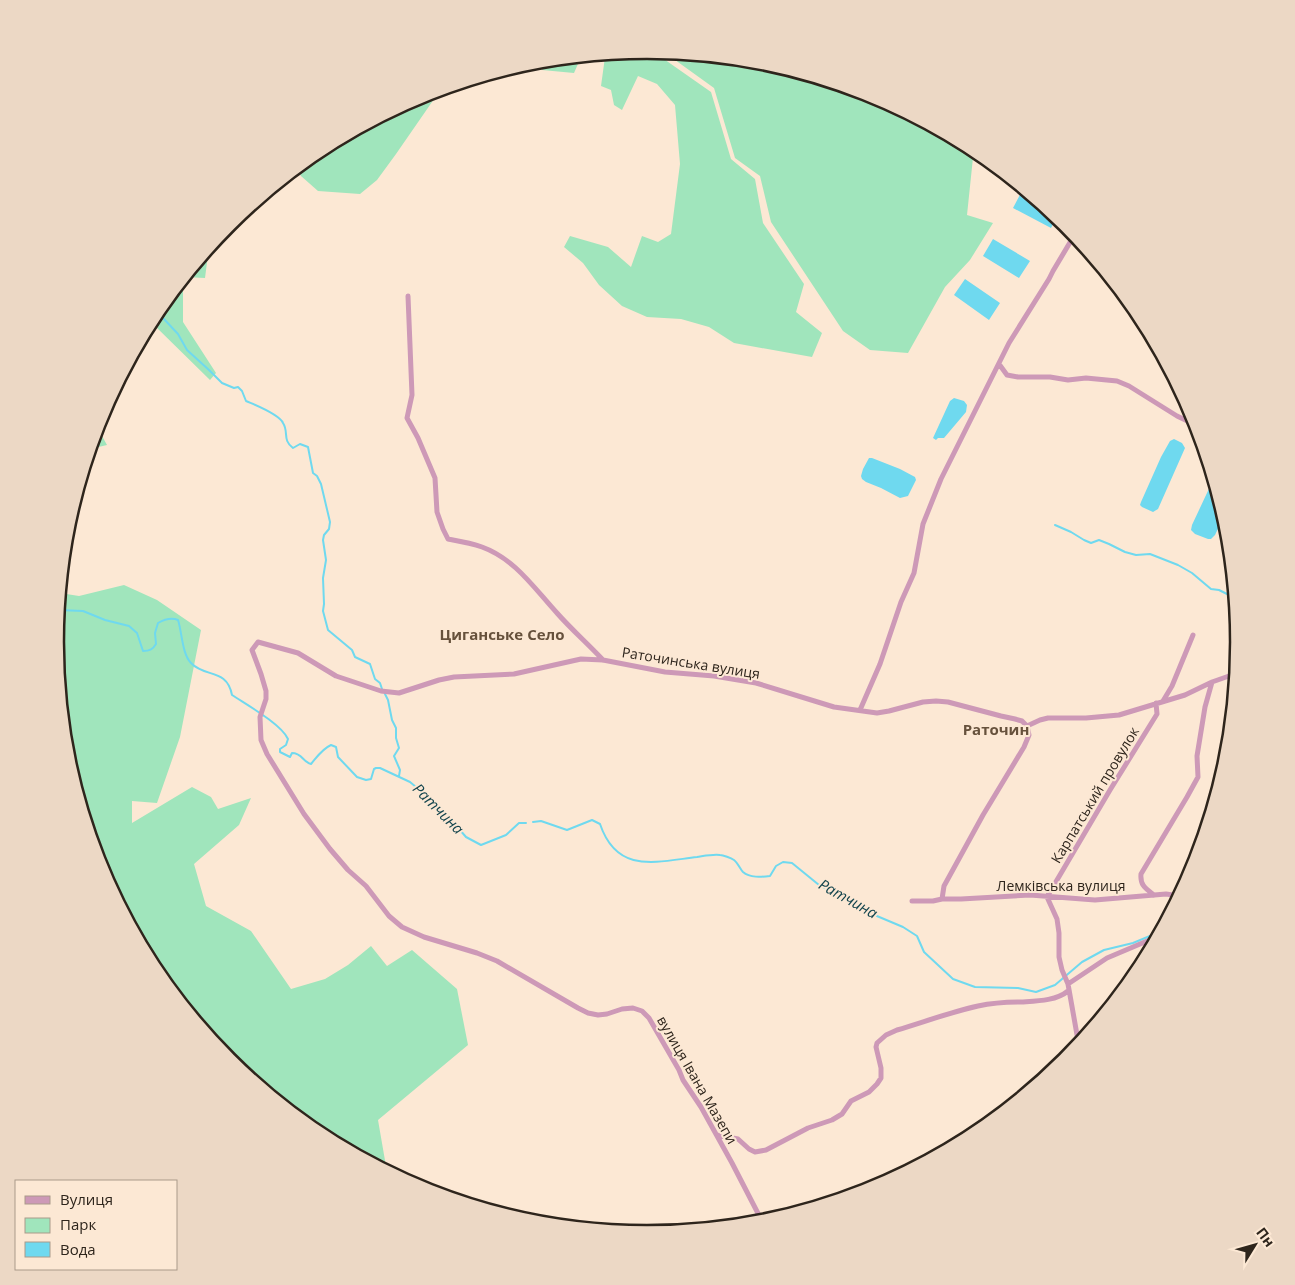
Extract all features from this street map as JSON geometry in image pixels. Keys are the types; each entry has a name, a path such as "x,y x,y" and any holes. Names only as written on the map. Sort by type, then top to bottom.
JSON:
{"street":[{"path":"860,710 880,664 901,602 914,573 923,524 941,479 1009,343 1050,279 1071,241"},
{"path":"408,296 412,395 407,418 418,438 435,478 438,512 442,529 448,539 481,546 513,564 603,660"},
{"path":"999,364 1007,374 1018,377 1050,377 1068,380 1086,378 1117,382 1129,386 1188,421"},
{"path":"1163,701 1172,686 1193,635"},
{"name":"Раточинська вулиця","path":"260,717 266,699 266,691 252,650 258,642 298,653 336,676 381,691 399,693 454,677 514,674 581,659 603,660 665,672 714,676 756,683 834,707 877,713 923,702 942,702 1015,719 1022,721 1027,726"},
{"path":"942,899 944,886 983,815 1024,747 1028,735 1027,726 1048,718 1086,718 1119,715 1185,695 1230,676"},
{"path":"1154,895 1140,881 1141,874 1198,777 1197,756 1212,682"},
{"name":"Карпатський провулок","path":"1047,896 1157,714 1156,703"},
{"name":"вулиця Івана Мазепи","path":"260,717 261,740 267,754 304,814 348,870 366,886 389,916 402,927 424,937 497,961 588,1013 607,1014 633,1008 642,1011 657,1030 683,1080 717,1135 759,1215"},
{"name":"Лемківська вулиця","path":"912,901 1030,895 1095,900 1166,894 1174,895"},
{"path":"1047,896 1057,919 1059,957 1068,984 1077,1037"},
{"path":"1068,984 1107,958 1149,940"},
{"path":"717,1135 738,1140 755,1152 766,1150 808,1128 832,1120 842,1114 851,1101 869,1092 881,1078 881,1068 876,1047 877,1042 886,1035 978,1006 1000,1003 1038,1002 1068,991"}],"green space":[{"path":"664,59 711,92 731,159 755,179 763,223 804,284 796,312 822,333 812,357 734,343 709,327 681,319 647,317 622,306 599,285 583,263 564,247 570,236 608,247 631,267 642,236 658,242 671,234 680,164 675,105 657,84 638,76 622,110 614,105 611,90 601,86 605,60"},
{"path":"675,60 724,64 761,70 835,90 871,103 906,119 973,158 967,215 993,223 970,260 945,287 908,353 870,350 843,331 771,222 760,176 735,158 714,88"},
{"path":"578,63 574,73 541,69"},
{"path":"434,99 377,180 360,194 318,191 300,174 323,157 356,137 389,119"},
{"path":"207,260 205,278 192,277"},
{"path":"183,288 183,322 216,373 210,380 156,327"},
{"path":"102,436 107,445 98,447"},
{"path":"124,585 157,600 201,630 180,737 157,803 132,801 132,823 192,787 211,797 218,809 251,798 239,825 194,864 206,906 251,931 291,989 325,979 348,965 371,946 387,966 412,950 457,989 468,1045 378,1120 386,1164 323,1128 292,1106 235,1055 184,998 162,967 124,901 108,866 84,794 69,719 65,681 65,604 66,594 79,596"}],"water":[{"path":"1020,194 1053,224 1051,228 1013,208"},
{"path":"993,239 1030,261 1019,278 983,256"},
{"path":"965,279 1000,303 989,320 954,295"},
{"path":"954,398 964,401 967,405 966,412 944,438 936,440 933,438 950,401"},
{"path":"1174,439 1182,443 1185,448 1158,509 1153,512 1140,505 1161,457 1170,441"},
{"path":"869,458 900,469 915,477 916,480 908,496 900,498 862,479 863,469"},
{"path":"1210,487 1219,526 1215,535 1208,539 1195,534 1191,530"}],"waterway":[{"path":"163,317 178,334 187,350 222,383 234,388 238,387 246,401 266,410 281,420 285,426 288,442 293,448 300,444 308,447 313,473 321,484 330,522 329,529 324,535 323,540 326,560 323,578 323,611 328,630 352,650 355,657 370,664 375,679 380,683 382,689"},
{"path":"1055,525 1091,543 1099,540 1125,552 1136,555 1150,554 1178,565 1192,573 1211,589 1229,595"},
{"name":"Ратчина","path":"65,610 83,611 105,620 129,626 137,633 143,651 148,651 156,644 155,633 158,623 168,619 178,620 184,649 191,663 203,671 221,677 229,686 232,695 278,727 288,739 286,745 280,749 280,752 290,757 292,753 295,753 311,764 328,747 331,745 336,747 338,757 357,777 366,780 371,779 374,769 380,768 410,782 440,807 466,837 481,845 506,835 519,823 526,823"},
{"path":"385,694 396,728 399,748 394,756 400,770 399,776"},
{"name":"Ратчина","path":"533,822 541,821 567,830 592,820 600,824 607,840 616,851 627,858 639,861 667,861 721,855 734,860 746,874 759,877 770,876 776,866 783,862 792,863 819,885 865,911 903,927 917,936 924,952 953,979 975,987 1018,988 1036,992 1055,985 1082,962 1104,950 1133,943 1152,935"}],"district":[{"name":"Циганське Село","path":"502,635"},
{"name":"Раточин","path":"996,730"}]}
